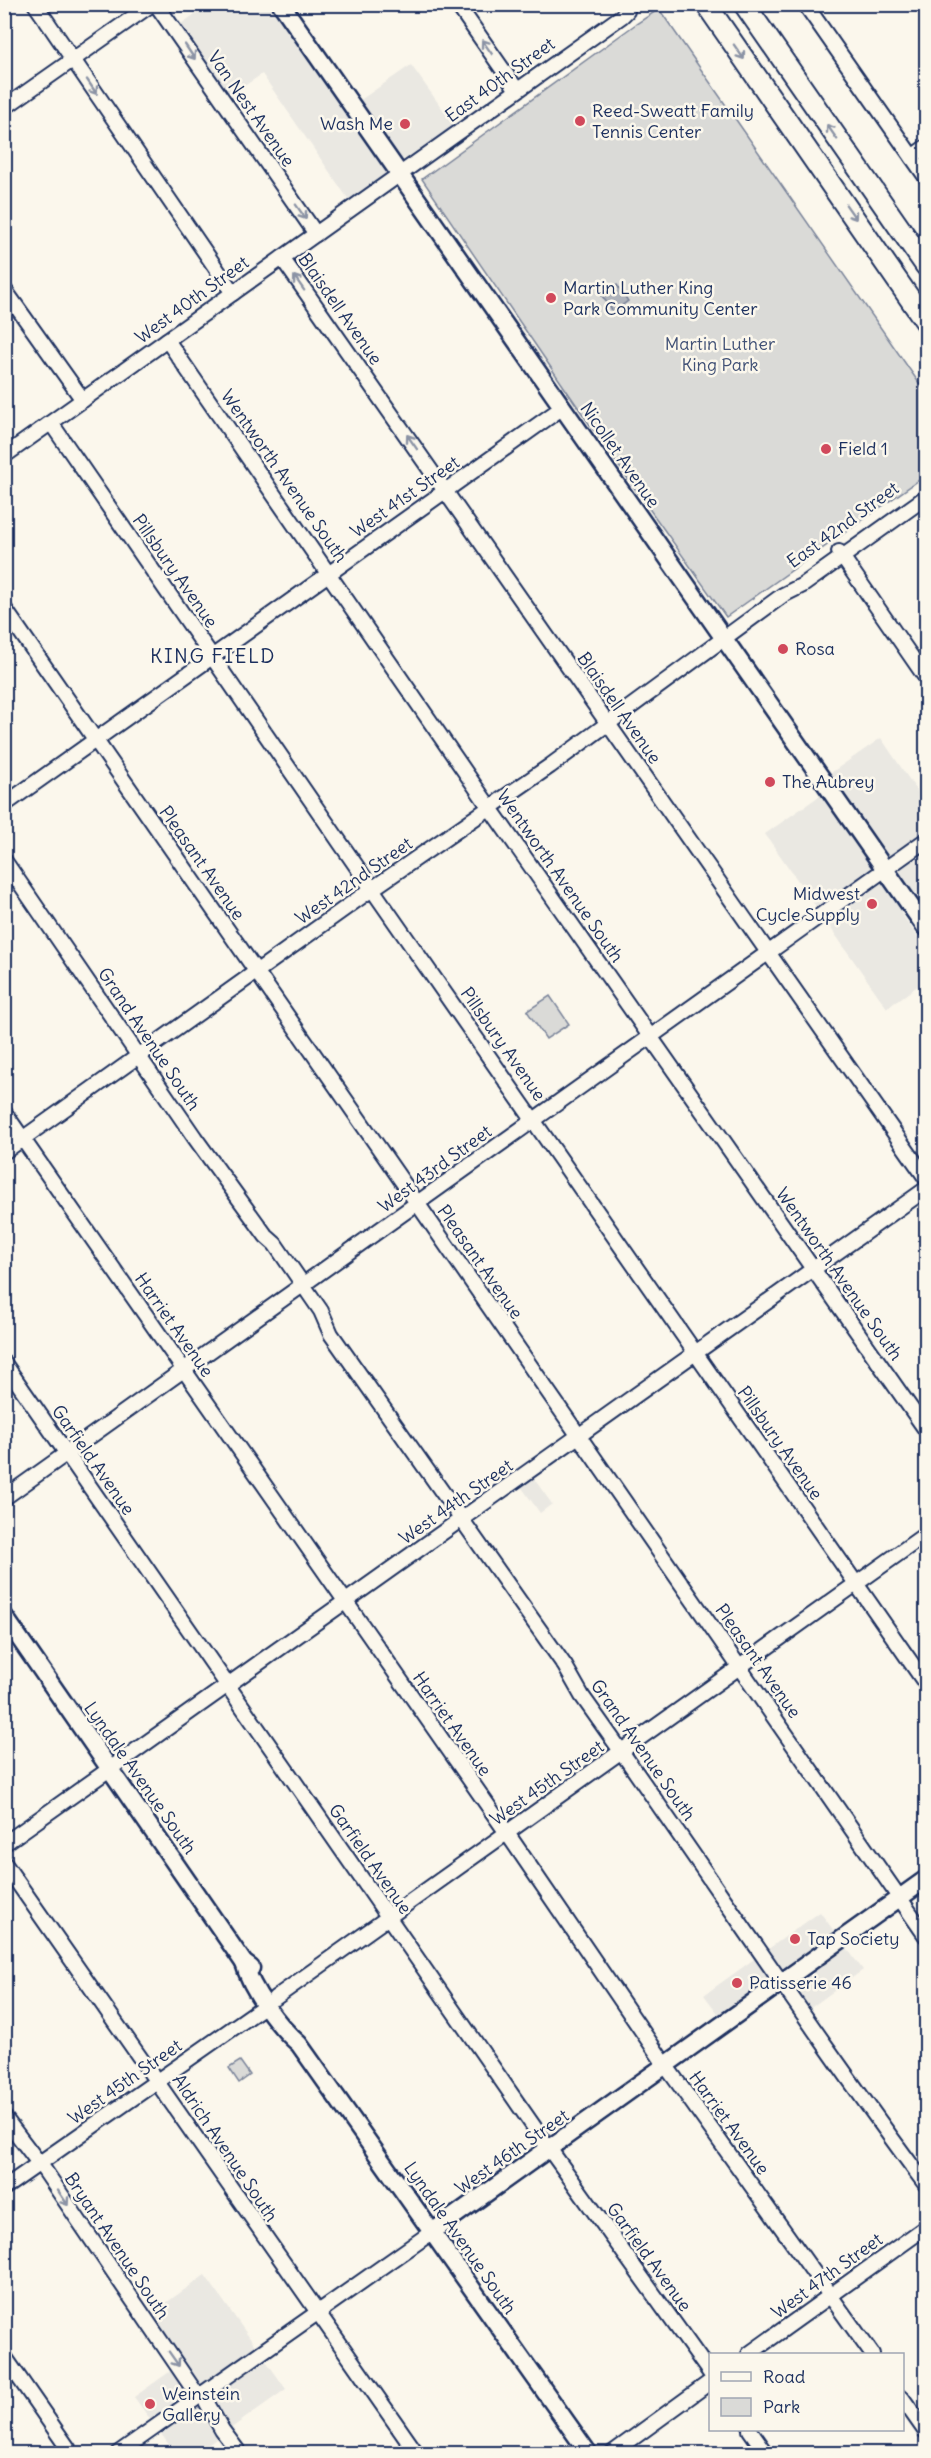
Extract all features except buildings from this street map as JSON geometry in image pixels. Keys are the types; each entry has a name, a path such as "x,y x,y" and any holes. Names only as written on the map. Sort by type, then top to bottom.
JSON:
{"highway":[{"path":"706,4 927,322"},
{"path":"744,4 927,266"}],"main road":[{"name":"Nicollet Avenue","path":"281,4 927,928"},
{"name":"Lyndale Avenue South","path":"4,1616 244,1963 248,1977 271,2001 296,2033 299,2044 589,2454"},
{"name":"West 46th Street","path":"432,2232 927,1879"}],"street":[{"path":"35,4 233,293"},
{"path":"4,108 154,4"},
{"name":"Van Nest Avenue","path":"154,4 316,234"},
{"path":"457,4 517,90"},
{"path":"805,4 927,177"},
{"name":"East 40th Street","path":"400,174 625,10"},
{"path":"912,157 927,147"},
{"name":"West 40th Street","path":"4,456 400,174"},
{"name":"Blaisdell Avenue","path":"282,258 927,1178"},
{"path":"4,289 83,400"},
{"name":"Wentworth Avenue South","path":"167,340 490,808 927,1430"},
{"name":"West 41st Street","path":"4,805 563,407"},
{"name":"Pillsbury Avenue","path":"51,423 372,889 927,1684"},
{"name":"East 42nd Street","path":"723,638 783,595 803,585 927,486"},
{"name":"East 42nd Street","path":"840,554 927,497"},
{"path":"840,554 927,678"},
{"name":"Pleasant Avenue","path":"4,608 927,1936"},
{"name":"West 42nd Street","path":"4,1152 372,889 490,808 723,638"},
{"name":"West 43rd Street","path":"4,1498 927,840"},
{"name":"Grand Avenue South","path":"4,860 266,1236 275,1244 300,1288 321,1311 331,1334 892,2141 927,2185"},
{"name":"Harriet Avenue","path":"4,1112 507,1833 666,2066 871,2353"},
{"name":"West 44th Street","path":"4,1844 927,1188"},
{"name":"Garfield Avenue","path":"4,1363 549,2149 709,2370"},
{"name":"West 45th Street","path":"4,2188 927,1534"},
{"name":"Aldrich Avenue South","path":"4,1863 417,2454"},
{"name":"Bryant Avenue South","path":"4,2117 240,2454"},
{"name":"West 47th Street","path":"752,2353 927,2227"},
{"name":"West 46th Street","path":"117,2454 432,2232"},
{"path":"4,2356 72,2454"},
{"path":"611,2454 709,2383"},
{"path":"904,2399 927,2432"},
{"path":"751,2431 767,2454"}],"shaded area":[{"path":"208,5 270,5 384,168 386,176 349,200 262,74 228,97 178,26"},
{"path":"411,65 454,125 402,159 359,101"},
{"path":"617,285 628,301 613,312 602,296"},
{"path":"881,738 926,804 926,885 917,892 901,913 926,949 926,980 887,1008 825,920 851,901 842,890 817,908 765,834 835,785 828,775"},
{"path":"532,1476 552,1504 540,1513 520,1485"},
{"path":"820,1912 863,1970 809,2009 794,1994 765,1987 755,1991 720,2016 704,1995"},
{"path":"205,2275 286,2389 195,2454 175,2453 134,2397 182,2363 149,2315"}],"green space":[{"name":"Martin Luther King Park","path":"659,9 926,393 926,475 726,617 599,438 422,179"},
{"path":"550,996 569,1024 546,1039 527,1011"},
{"path":"240,2061 250,2075 239,2083 229,2068"}],"place":[{"name":"Reed-Sweatt Family Tennis Center","path":"580,121"},
{"name":"Wash Me","path":"405,124"},
{"name":"Martin Luther King Park Community Center","path":"551,298"},
{"name":"Field 1","path":"826,449"},
{"name":"Rosa","path":"783,649"},
{"name":"The Aubrey","path":"770,782"},
{"name":"Midwest Cycle Supply","path":"872,904"},
{"name":"Tap Society","path":"795,1939"},
{"name":"Patisserie 46","path":"737,1983"},
{"name":"Weinstein Gallery","path":"150,2404"}],"district":[{"name":"KING FIELD","path":"213,656"}]}
